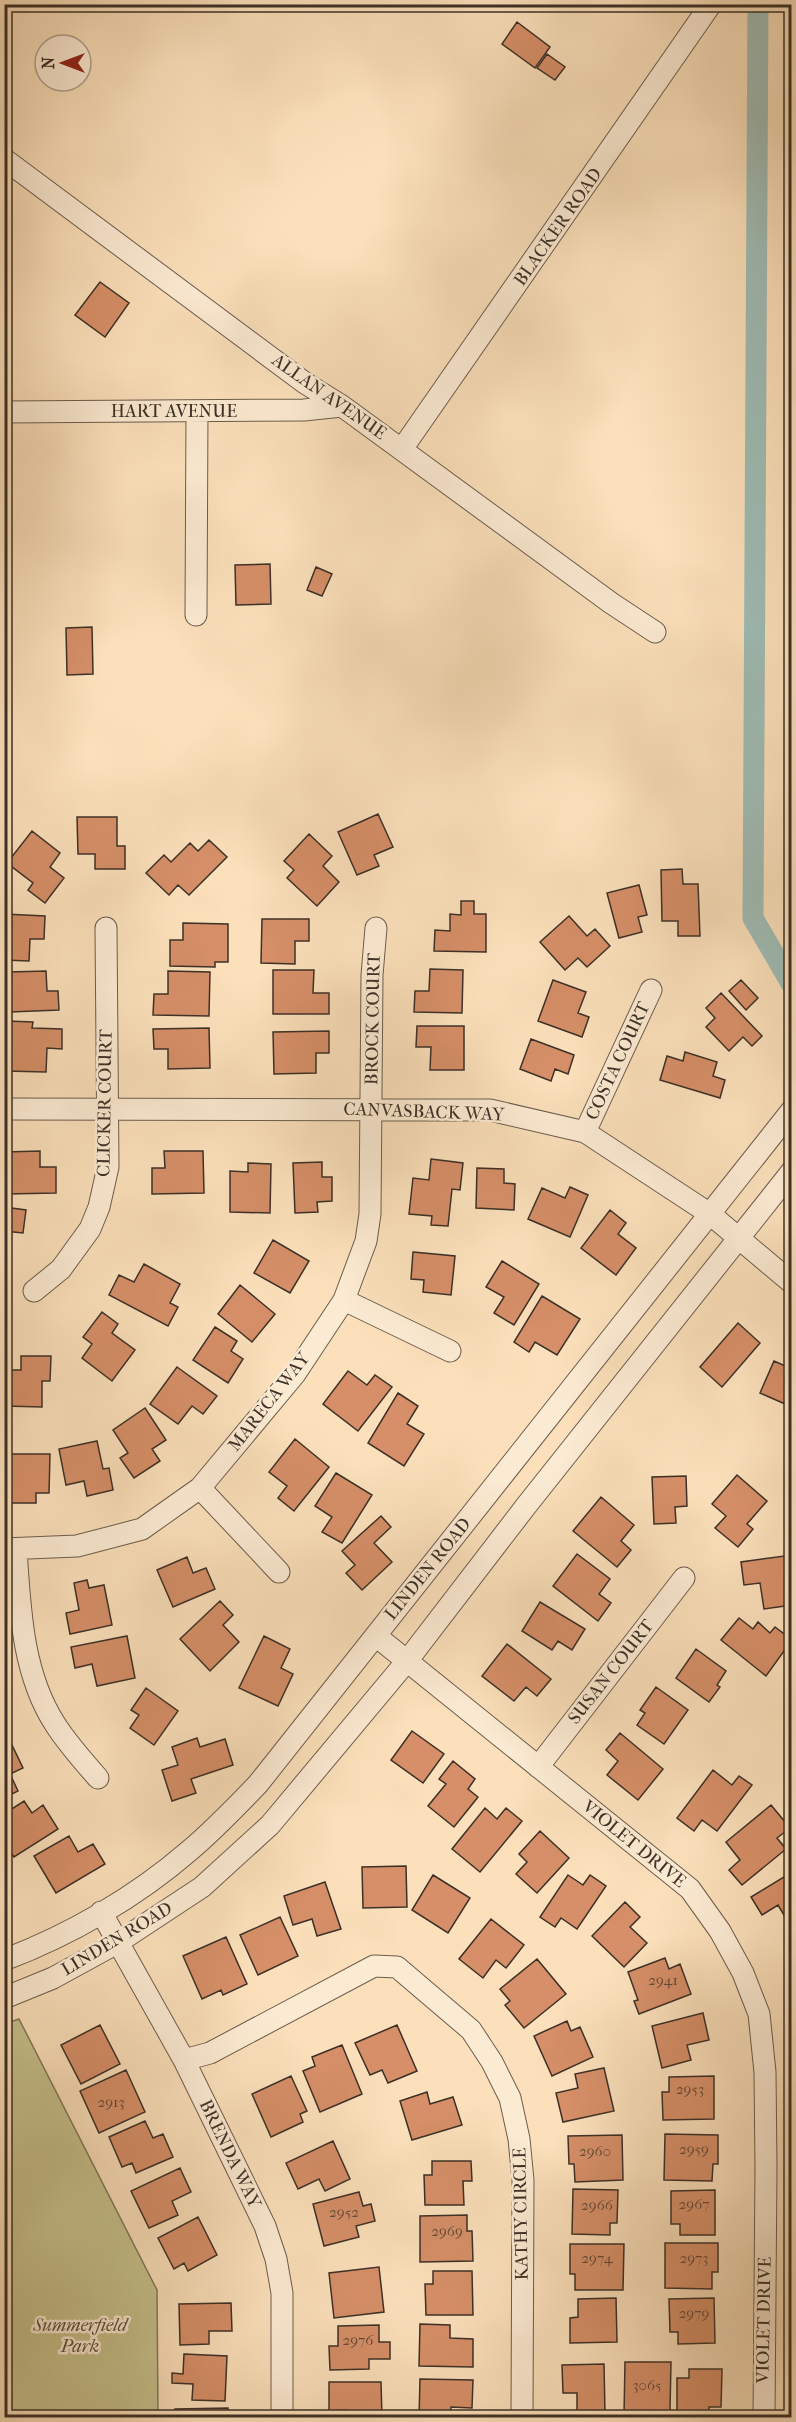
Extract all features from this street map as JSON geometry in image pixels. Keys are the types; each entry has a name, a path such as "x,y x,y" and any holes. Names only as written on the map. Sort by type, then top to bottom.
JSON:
{"street":[{"name":"BLACKER ROAD","path":"402,449 711,4"},
{"name":"ALLAN AVENUE","path":"4,159 296,376 402,449 611,603 656,632"},
{"name":"HART AVENUE","path":"4,412 326,410 342,406"},
{"path":"196,615 197,411"},
{"name":"CLICKER COURT","path":"34,1291 61,1269 90,1229 99,1207 108,1167 106,928"},
{"name":"BROCK COURT","path":"371,1109 372,975 376,928"},
{"name":"COSTA COURT","path":"585,1132 651,990"},
{"name":"CANVASBACK WAY","path":"4,1109 490,1110 585,1132 710,1214 792,1283"},
{"name":"MARECA WAY","path":"10,1549 77,1546 142,1529 200,1488 295,1374 344,1300 366,1241 369,1214 371,1109"},
{"name":"LINDEN ROAD","path":"4,1960 66,1933 132,1894 189,1852 258,1784 792,1110"},
{"name":"LINDEN ROAD","path":"4,1998 53,1978 117,1944 202,1887 270,1826 407,1661 533,1497 792,1171"},
{"path":"344,1300 450,1351"},
{"path":"200,1488 279,1572"},
{"path":"10,1549 20,1615 34,1681 54,1722 98,1778"},
{"name":"SUSAN COURT","path":"538,1767 684,1578"},
{"name":"VIOLET DRIVE","path":"376,1636 690,1889 720,1931 743,1974 759,2014 765,2072 764,2418"},
{"name":"BRENDA WAY","path":"101,1912 184,2060 265,2226 276,2259 282,2293 282,2418"},
{"name":"KATHY CIRCLE","path":"184,2060 210,2053 374,1966 397,1967 471,2030 492,2062 510,2098 519,2139 523,2181 522,2418"}],"green space":[{"name":"Summerfield Park","path":"19,2019 157,2290 158,2417 5,2417 4,2024"}],"building":[{"path":"517,22 550,47 535,68 502,44"},
{"path":"547,54 565,67 555,80 537,68"},
{"path":"100,282 129,303 105,337 75,315"},
{"path":"270,564 271,604 236,605 235,565"},
{"path":"316,567 332,574 322,596 307,590"},
{"path":"92,627 93,674 67,675 66,628"},
{"path":"378,814 393,847 374,855 379,866 357,875 338,832"},
{"path":"77,817 117,817 117,846 125,846 125,869 95,869 95,854 78,854"},
{"path":"32,831 60,853 50,867 64,878 45,903 28,890 33,883 7,863"},
{"path":"309,834 332,856 323,866 339,882 317,906 287,878 294,870 284,861"},
{"path":"209,840 227,857 189,895 178,885 169,895 146,873 164,855 171,862 190,843 198,851"},
{"path":"682,869 683,884 698,884 700,936 678,936 678,921 662,921 661,870"},
{"path":"639,885 647,915 638,917 642,932 619,938 607,893"},
{"path":"461,901 474,901 474,914 486,914 486,952 434,951 435,930 450,931 450,914 461,915"},
{"path":"4,914 45,916 44,939 30,939 29,961 4,960"},
{"path":"569,916 587,936 595,929 610,946 587,967 578,958 565,970 540,942"},
{"path":"262,919 309,919 309,941 295,941 295,964 261,963"},
{"path":"183,923 228,924 228,962 215,962 215,967 170,966 170,940 183,940"},
{"path":"430,969 463,970 462,1013 414,1012 415,991 429,991"},
{"path":"273,970 314,970 313,993 329,993 329,1014 273,1014"},
{"path":"46,971 47,991 58,991 59,1010 10,1012 9,972"},
{"path":"168,971 210,972 209,1016 153,1015 154,994 168,994"},
{"path":"553,980 586,992 578,1013 589,1017 582,1037 538,1021"},
{"path":"741,980 758,998 746,1010 729,991"},
{"path":"721,993 762,1036 752,1046 743,1037 729,1051 706,1027 715,1018 706,1008"},
{"path":"6,1021 33,1022 32,1028 62,1029 62,1049 47,1048 46,1072 5,1071"},
{"path":"417,1026 464,1026 464,1070 430,1070 431,1047 416,1047"},
{"path":"209,1028 210,1068 168,1069 168,1049 154,1049 153,1029"},
{"path":"329,1031 329,1053 316,1053 316,1073 274,1074 273,1032"},
{"path":"531,1039 574,1055 568,1074 555,1069 551,1081 520,1069"},
{"path":"685,1052 717,1062 713,1076 725,1080 720,1098 660,1080 667,1056 683,1061"},
{"path":"40,1151 40,1167 56,1167 56,1193 6,1194 5,1152"},
{"path":"164,1151 203,1151 204,1193 152,1194 152,1168 165,1168"},
{"path":"431,1159 463,1163 460,1190 452,1189 448,1226 431,1225 432,1216 409,1214 413,1178 429,1180"},
{"path":"322,1162 322,1177 332,1177 332,1201 317,1202 318,1212 295,1213 293,1163"},
{"path":"248,1163 271,1164 270,1213 230,1212 230,1171 248,1172"},
{"path":"477,1168 504,1169 504,1183 515,1184 514,1210 476,1208"},
{"path":"570,1187 588,1195 570,1237 528,1219 542,1188 565,1198"},
{"path":"4,1207 26,1210 23,1233 4,1231"},
{"path":"610,1210 626,1223 618,1234 636,1248 616,1275 581,1248"},
{"path":"273,1240 309,1261 290,1293 254,1273"},
{"path":"413,1252 455,1256 451,1295 423,1292 424,1280 411,1279"},
{"path":"502,1261 539,1284 514,1325 494,1313 504,1297 486,1287"},
{"path":"144,1264 180,1284 170,1303 178,1307 168,1326 109,1295 119,1275 134,1282"},
{"path":"240,1285 275,1314 252,1342 218,1314"},
{"path":"542,1296 580,1319 557,1355 535,1342 529,1352 514,1342"},
{"path":"102,1312 118,1324 112,1333 135,1350 112,1381 82,1358 92,1344 83,1337"},
{"path":"738,1323 760,1343 722,1387 700,1367"},
{"path":"215,1327 237,1341 231,1351 243,1359 228,1383 193,1360"},
{"path":"21,1356 51,1356 50,1381 42,1381 42,1407 4,1406 4,1370 21,1370"},
{"path":"774,1361 792,1369 792,1407 760,1393"},
{"path":"177,1367 217,1396 203,1414 192,1406 178,1424 150,1404"},
{"path":"348,1371 367,1385 375,1375 392,1387 358,1431 323,1404"},
{"path":"398,1393 418,1406 407,1424 424,1434 404,1466 368,1443"},
{"path":"145,1408 166,1440 152,1449 160,1461 134,1478 120,1458 128,1453 113,1430"},
{"path":"295,1439 329,1467 294,1511 278,1498 287,1486 269,1472"},
{"path":"97,1441 103,1469 109,1468 113,1490 87,1496 84,1481 66,1485 59,1449"},
{"path":"9,1454 50,1454 49,1493 36,1493 36,1503 8,1503"},
{"path":"336,1473 372,1495 342,1543 322,1532 332,1517 315,1506"},
{"path":"737,1475 767,1501 747,1524 753,1529 738,1547 715,1528 726,1516 712,1504"},
{"path":"686,1476 687,1506 675,1507 676,1523 654,1524 652,1477"},
{"path":"601,1497 634,1525 621,1541 631,1550 617,1567 573,1531"},
{"path":"381,1516 391,1527 374,1543 392,1562 362,1590 346,1573 355,1565 342,1551"},
{"path":"577,1554 610,1579 599,1594 611,1603 598,1621 553,1586"},
{"path":"792,1555 792,1605 764,1609 760,1583 744,1585 741,1562"},
{"path":"187,1557 193,1573 206,1568 215,1589 173,1607 157,1570"},
{"path":"87,1580 89,1588 104,1585 112,1625 70,1634 66,1613 79,1610 74,1583"},
{"path":"220,1601 233,1615 223,1625 239,1642 210,1671 180,1639"},
{"path":"540,1602 585,1629 572,1650 558,1641 552,1650 522,1631"},
{"path":"739,1618 753,1629 758,1622 770,1633 775,1627 792,1640 766,1676 721,1640"},
{"path":"127,1636 135,1678 97,1686 92,1664 75,1668 71,1647"},
{"path":"264,1636 290,1649 281,1668 293,1674 278,1706 239,1688"},
{"path":"507,1644 551,1679 537,1696 526,1687 514,1701 482,1676"},
{"path":"696,1649 726,1671 717,1685 720,1687 709,1702 676,1678"},
{"path":"656,1687 688,1710 664,1744 637,1725 645,1713 640,1710"},
{"path":"146,1688 178,1711 154,1745 130,1728 139,1715 131,1710"},
{"path":"412,1731 444,1754 423,1783 391,1760"},
{"path":"620,1733 663,1769 638,1800 607,1775 618,1761 606,1750"},
{"path":"197,1738 200,1747 225,1739 233,1765 191,1779 196,1793 172,1801 162,1770 178,1765 172,1747"},
{"path":"10,1741 23,1768 10,1774 18,1791 4,1798 4,1743"},
{"path":"453,1761 475,1779 468,1789 478,1797 454,1827 428,1806 446,1784 439,1779"},
{"path":"713,1770 732,1785 739,1776 752,1785 717,1831 702,1820 694,1831 677,1818"},
{"path":"24,1801 32,1813 43,1805 58,1829 14,1857 4,1842 4,1814"},
{"path":"771,1805 790,1828 777,1838 786,1849 742,1885 729,1870 740,1860 726,1842"},
{"path":"485,1808 497,1819 506,1808 522,1821 480,1872 452,1849"},
{"path":"540,1831 569,1858 537,1893 516,1874 527,1862 519,1854"},
{"path":"69,1836 78,1852 93,1844 105,1864 56,1893 34,1856"},
{"path":"406,1866 407,1907 363,1908 362,1867"},
{"path":"792,1872 792,1924 790,1925 778,1905 762,1915 751,1897"},
{"path":"433,1875 470,1898 448,1933 412,1910"},
{"path":"568,1875 583,1885 590,1875 606,1886 577,1929 561,1918 555,1927 540,1917"},
{"path":"325,1882 341,1929 317,1936 312,1919 293,1925 284,1896"},
{"path":"625,1902 640,1917 630,1927 647,1943 624,1967 592,1936"},
{"path":"280,1917 298,1956 258,1975 240,1935"},
{"path":"491,1919 524,1945 506,1968 496,1960 483,1978 459,1959"},
{"path":"226,1937 247,1984 223,1995 221,1990 202,1999 183,1956"},
{"path":"792,1937 792,1973 785,1939"},
{"path":"665,1958 669,1969 680,1964 691,1994 639,2014 634,2001 638,2000 628,1972"},
{"path":"537,1959 566,1994 524,2028 505,2005 510,2001 500,1989"},
{"path":"703,2013 709,2040 687,2045 691,2060 662,2068 652,2026"},
{"path":"567,2021 571,2031 580,2027 593,2057 552,2076 534,2036"},
{"path":"100,2025 120,2064 81,2084 61,2045"},
{"path":"397,2025 417,2071 388,2083 382,2070 370,2075 355,2043"},
{"path":"342,2045 362,2094 320,2112 303,2071 315,2066 312,2057"},
{"path":"604,2068 614,2111 563,2122 556,2093 578,2088 575,2074"},
{"path":"126,2070 145,2112 99,2133 80,2091"},
{"path":"291,2076 307,2111 300,2114 303,2122 271,2137 252,2094"},
{"path":"714,2076 714,2119 663,2120 662,2092 669,2092 669,2077"},
{"path":"427,2092 430,2104 453,2097 462,2125 412,2140 400,2101"},
{"path":"145,2121 153,2138 163,2134 173,2157 136,2173 132,2163 122,2167 109,2137"},
{"path":"665,2134 718,2135 718,2164 713,2164 712,2181 664,2180"},
{"path":"622,2135 623,2180 575,2182 574,2164 569,2164 568,2136"},
{"path":"333,2141 350,2179 325,2191 319,2179 298,2189 286,2163"},
{"path":"432,2161 471,2161 472,2181 463,2181 464,2205 425,2205 424,2175 432,2175"},
{"path":"180,2168 191,2192 172,2201 178,2215 149,2228 131,2191"},
{"path":"573,2189 618,2190 617,2223 610,2223 610,2235 572,2234"},
{"path":"715,2190 715,2235 680,2235 680,2224 671,2224 671,2191"},
{"path":"359,2192 363,2206 371,2204 375,2221 356,2226 359,2237 324,2246 313,2204"},
{"path":"467,2215 467,2231 472,2231 473,2261 420,2262 420,2216"},
{"path":"198,2217 217,2255 188,2271 184,2263 174,2269 158,2238"},
{"path":"665,2243 718,2243 718,2272 712,2272 712,2289 665,2288"},
{"path":"570,2244 624,2244 623,2290 575,2290 575,2274 570,2274"},
{"path":"379,2267 384,2312 334,2318 329,2273"},
{"path":"433,2271 472,2271 473,2315 426,2315 425,2284 433,2284"},
{"path":"616,2298 617,2342 570,2343 570,2318 578,2317 578,2299"},
{"path":"714,2298 715,2343 678,2344 678,2332 670,2332 669,2299"},
{"path":"231,2303 232,2331 209,2331 209,2344 180,2345 179,2304"},
{"path":"420,2324 450,2325 450,2338 473,2339 473,2367 419,2366"},
{"path":"379,2325 379,2342 390,2342 390,2359 369,2359 369,2369 330,2370 329,2346 338,2346 338,2326"},
{"path":"184,2354 227,2356 225,2401 192,2400 193,2384 172,2383 172,2373 183,2374"},
{"path":"625,2362 671,2362 670,2411 654,2411 654,2416 624,2415"},
{"path":"604,2364 605,2415 577,2416 577,2393 563,2393 562,2365"},
{"path":"689,2369 722,2369 721,2407 709,2407 709,2416 677,2416 677,2378 689,2378"},
{"path":"420,2379 473,2380 472,2408 451,2407 450,2418 419,2418"},
{"path":"329,2382 381,2382 382,2418 346,2418 346,2410 329,2411"},
{"path":"228,2408 228,2418 176,2418 175,2409"}],"waterway":[{"path":"758,4 753,918 792,985"}]}
